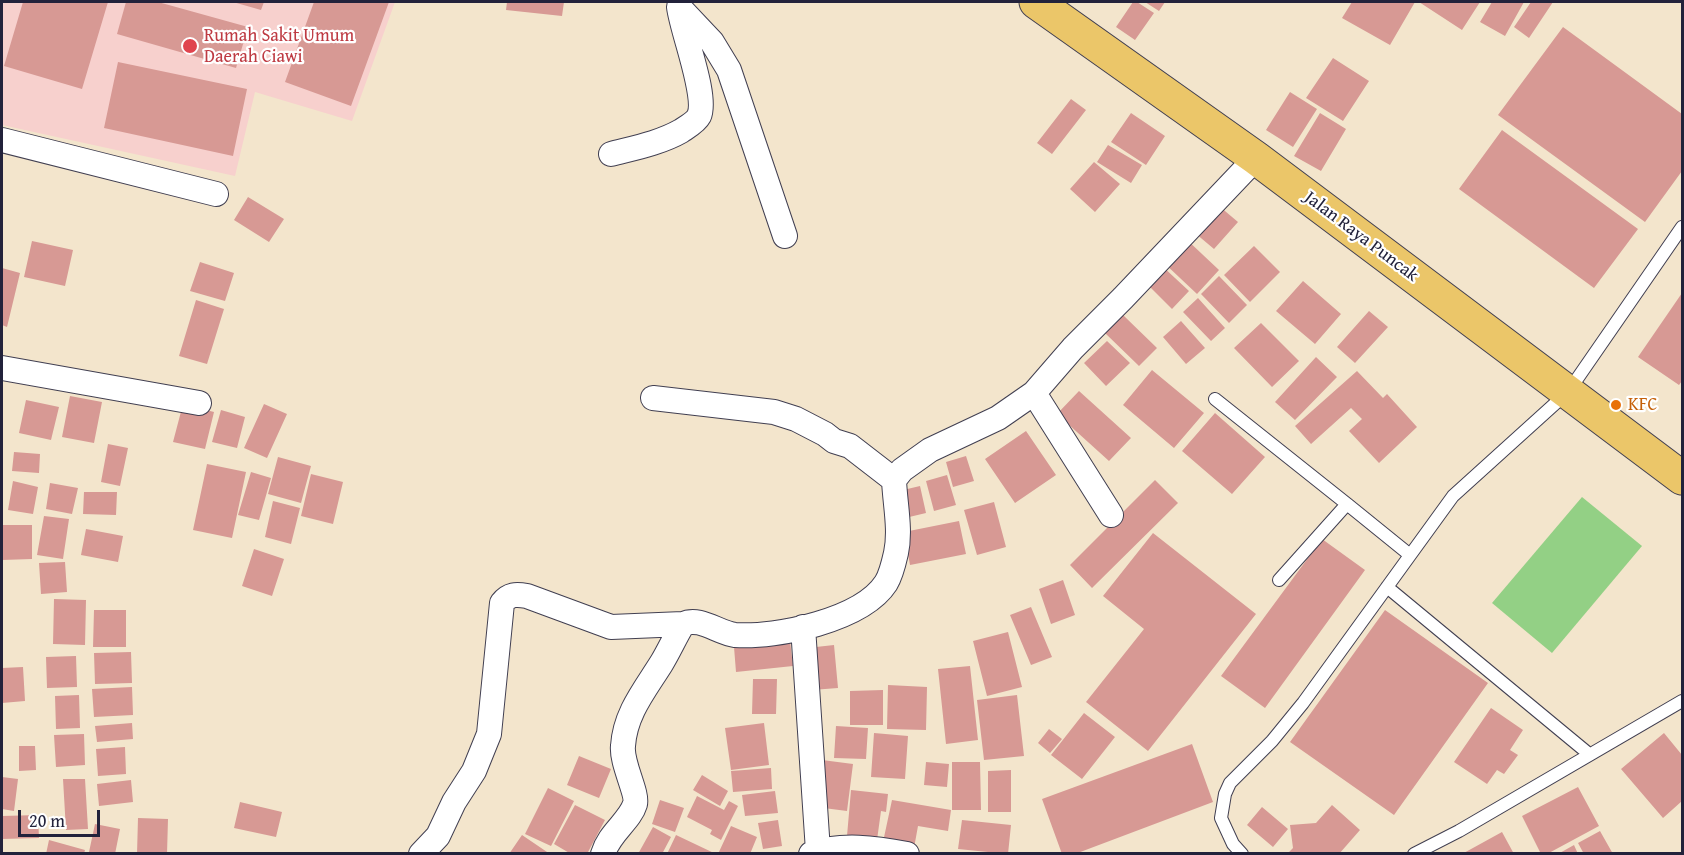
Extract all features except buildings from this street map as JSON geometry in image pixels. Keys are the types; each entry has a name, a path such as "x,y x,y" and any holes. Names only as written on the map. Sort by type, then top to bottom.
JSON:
{"highway":[{"name":"Jalan Raya Puncak","path":"1036,2 1256,158 1683,478"}],"street":[{"path":"611,154 680,132 699,115 699,91 681,24 680,4"},
{"path":"680,4 712,42 729,70 785,236"},
{"path":"2,140 216,194"},
{"path":"421,854 438,836 454,802 474,771 489,734 502,603 506,598 513,595 527,596 611,627 683,624 694,621 731,634 745,635 760,635 803,627 843,616 863,605 886,582 896,555 899,539 894,480 902,470 930,450 998,418 1034,393 1073,348 1256,158"},
{"path":"2,368 199,403"},
{"path":"1034,393 1111,514"},
{"path":"653,398 774,412 796,419 834,441 850,446 894,480"},
{"path":"609,850 636,800 623,759 622,748 628,716 683,624"},
{"path":"803,627 815,852 834,848 859,848 907,854"}],"lane":[{"path":"1242,854 1229,837 1221,818 1225,794 1230,783 1272,741 1298,710 1453,496 1568,392 1683,227"},
{"path":"1215,399 1410,555"},
{"path":"1279,580 1347,504"},
{"path":"1387,587 1589,754"},
{"path":"1414,854 1459,831 1683,701"}],"shaded area":[{"name":"Rumah Sakit Umum Daerah Ciawi","path":"2,2 395,2 352,121 255,92 235,176 2,125"}],"green space":[{"path":"1582,497 1642,546 1552,653 1492,603"}],"place":[{"name":"Rumah Sakit Umum Daerah Ciawi","path":"190,46"},
{"name":"KFC","path":"1616,405"}]}
